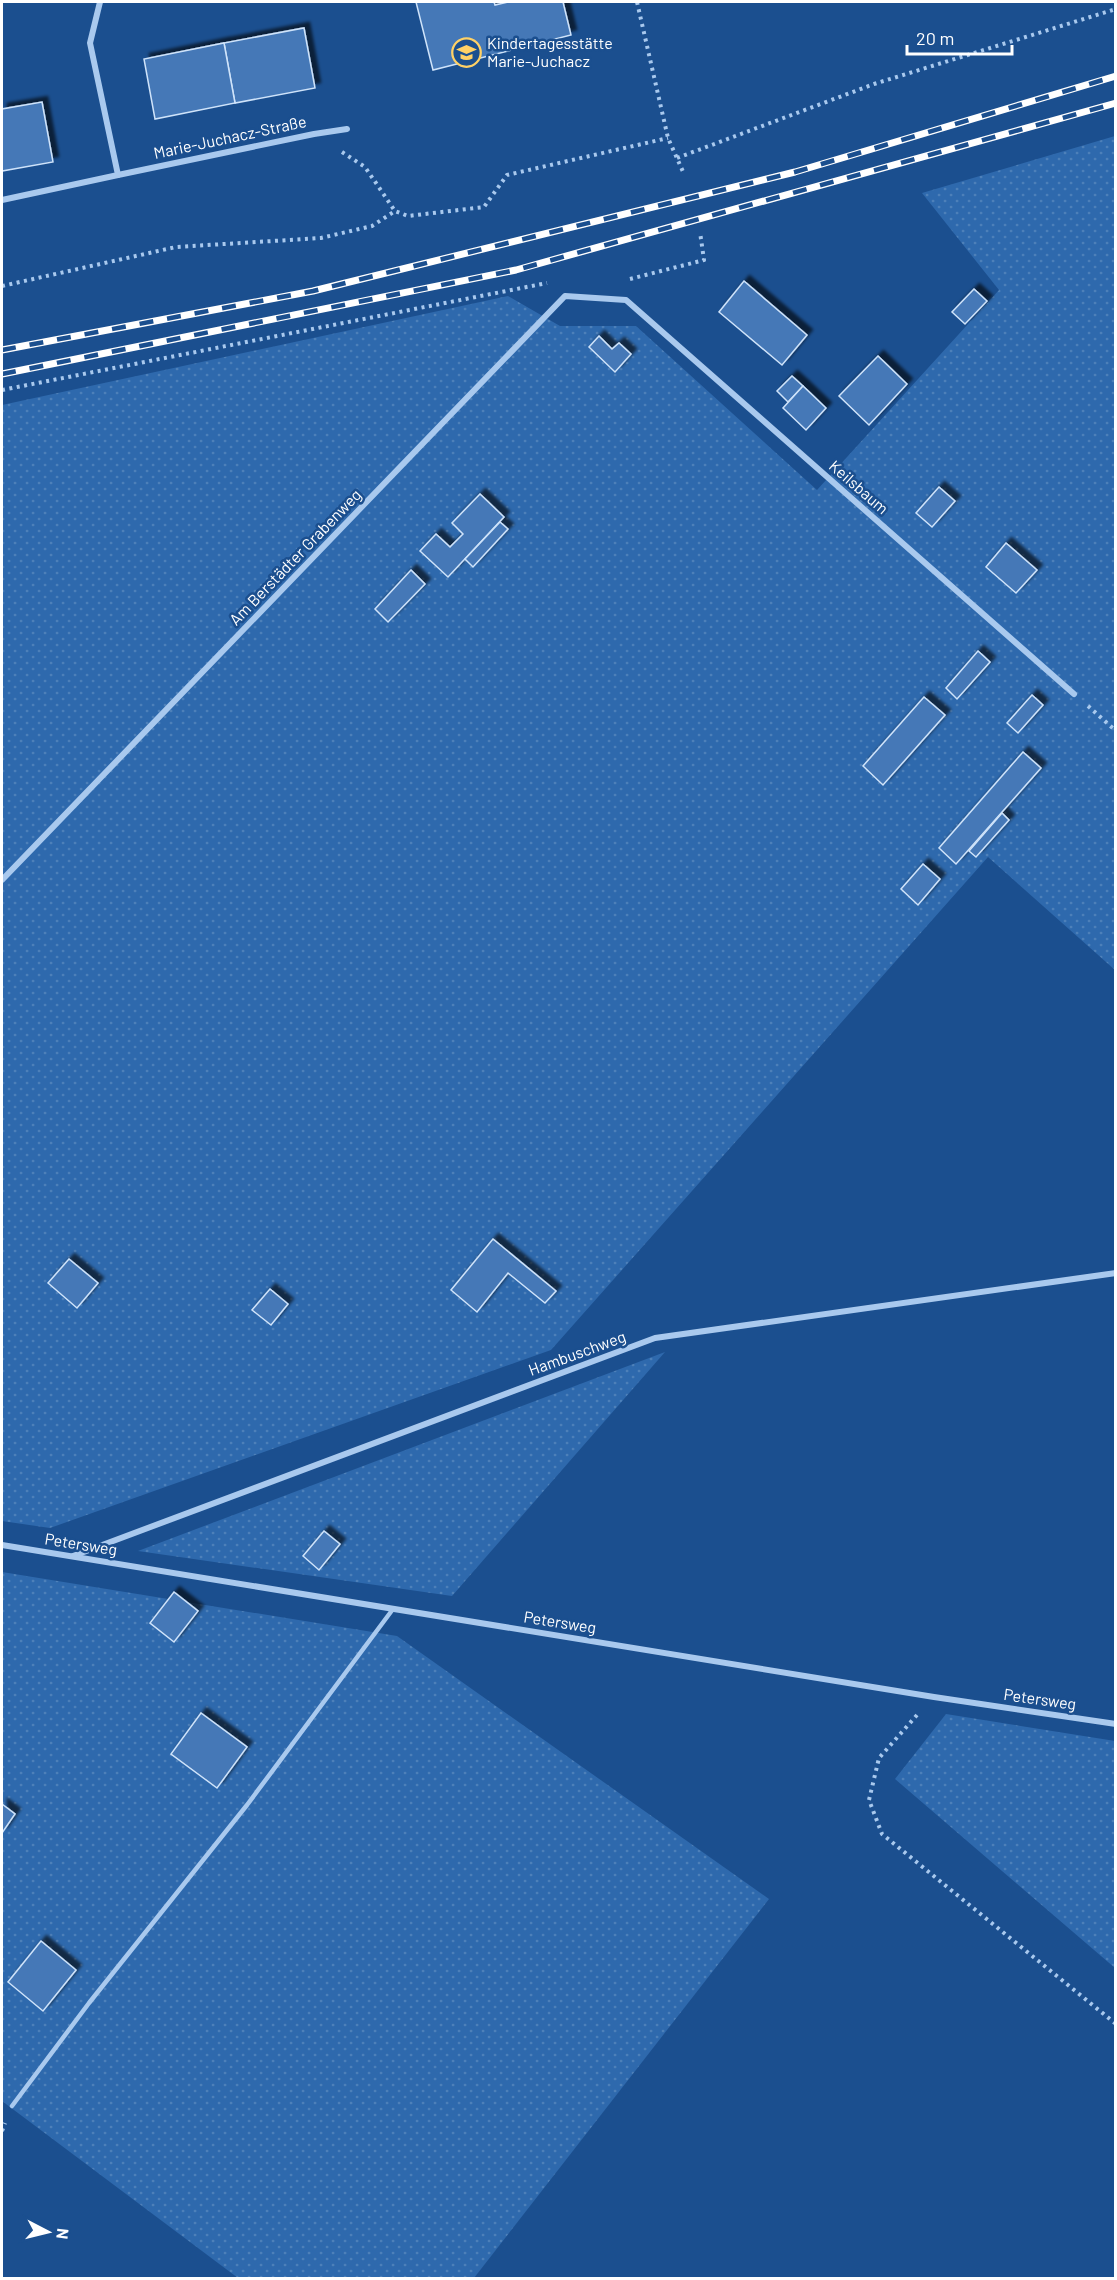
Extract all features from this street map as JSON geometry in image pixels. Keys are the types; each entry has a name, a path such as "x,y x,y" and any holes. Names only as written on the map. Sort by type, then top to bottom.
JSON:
{"street":[{"path":"100,2 90,44 118,174"},
{"name":"Marie-Juchacz-Straße","path":"2,200 118,174 347,129"},
{"name":"Keilsbaum","path":"565,296 626,300 1074,694"},
{"name":"Am Berstädter Grabenweg","path":"2,880 565,296"},
{"name":"Hambuschweg","path":"73,1556 655,1338 1116,1273"},
{"name":"Petersweg","path":"2,1545 934,1697 1116,1724"}],"lane":[{"path":"12,2106 89,2003 247,1805 393,1609"}],"path":[{"path":"637,2 668,138 684,174"},
{"path":"677,158 874,84 1116,9"},
{"path":"314,134 365,167 395,211 408,216 484,207 507,175 668,138"},
{"path":"2,286 176,247 321,238 372,226 395,211"},
{"path":"628,280 704,260 700,232"},
{"path":"2,390 557,281 565,296"},
{"path":"1074,694 1116,731"},
{"path":"934,1697 879,1758 868,1800 882,1834 1116,2024"}],"shaded area":[{"path":"1115,136 1115,970 988,857 551,1350 50,1528 2,1521 2,405 508,296 560,326 636,326 817,490 999,290 922,193"},
{"path":"665,1352 452,1596 138,1551"},
{"path":"2,1572 397,1636 769,1899 474,2278 238,2278 2,2101"},
{"path":"946,1714 1115,1741 1115,1968 895,1779"}],"building":[{"name":"Kindertagesstätte Marie-Juchacz","path":"416,2 494,2 495,5 508,2 563,2 571,35 433,70"},
{"path":"304,28 315,88 235,103 224,43"},
{"path":"224,43 235,103 155,119 144,59"},
{"path":"42,102 53,162 2,171 2,109"},
{"path":"744,281 807,335 782,365 719,312"},
{"path":"974,289 987,301 965,324 952,312"},
{"path":"599,336 612,349 619,343 631,354 615,372 589,347"},
{"path":"878,356 907,384 869,425 839,396"},
{"path":"792,376 803,386 788,402 777,391"},
{"path":"803,386 826,408 806,430 783,408"},
{"path":"939,487 955,501 932,527 916,513"},
{"path":"480,494 504,517 448,577 420,551 436,534 450,547 463,534 452,523"},
{"path":"500,522 508,529 473,567 465,559"},
{"path":"1006,543 1037,570 1016,593 986,567"},
{"path":"411,570 425,584 388,622 375,609"},
{"path":"978,651 990,662 957,699 946,688"},
{"path":"1032,695 1043,705 1018,733 1007,723"},
{"path":"924,697 945,715 883,785 863,766"},
{"path":"1023,752 1041,768 956,864 939,848"},
{"path":"1002,813 1009,820 976,857 969,851"},
{"path":"923,864 940,879 918,905 901,889"},
{"path":"493,1239 556,1291 545,1303 508,1273 477,1312 451,1290"},
{"path":"69,1259 98,1283 77,1308 48,1283"},
{"path":"270,1289 288,1304 271,1325 252,1310"},
{"path":"324,1531 340,1544 319,1570 303,1556"},
{"path":"174,1592 198,1611 174,1642 150,1623"},
{"path":"201,1713 247,1747 217,1788 171,1754"},
{"path":"2,1804 15,1814 2,1833"},
{"path":"41,1941 76,1970 43,2011 8,1982"}],"railway":[{"path":"2,350 313,291 795,172 1116,76"},
{"path":"2,374 516,270 1116,103"}],"place":[{"name":"Kindertagesstätte Marie-Juchacz","path":"466,52"}]}
